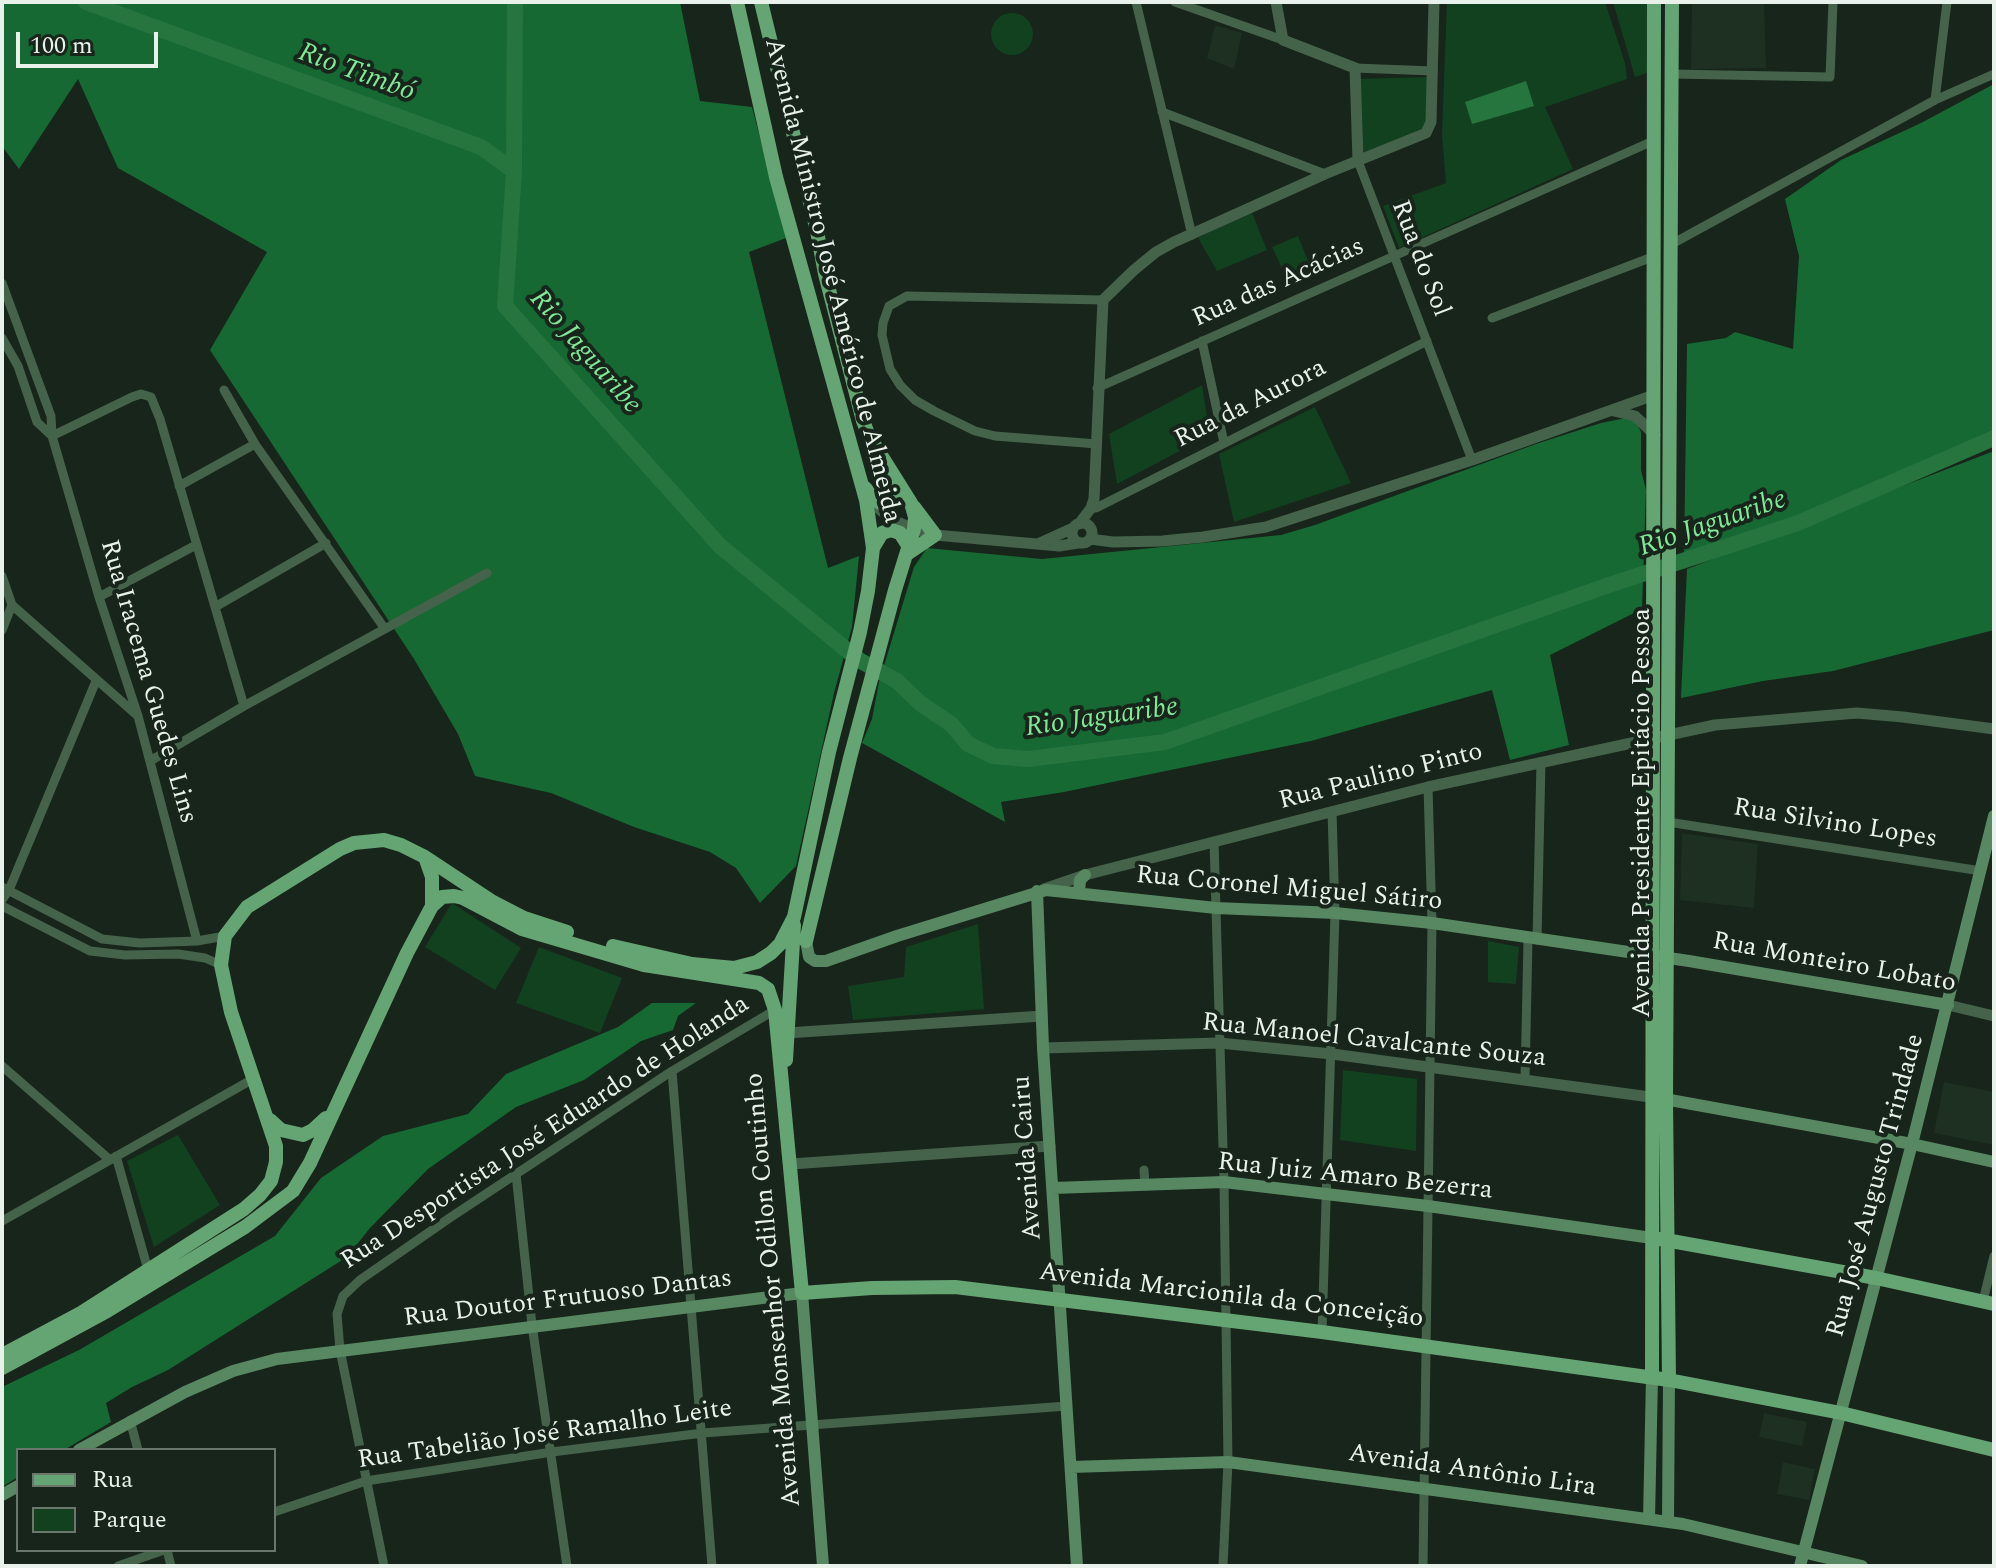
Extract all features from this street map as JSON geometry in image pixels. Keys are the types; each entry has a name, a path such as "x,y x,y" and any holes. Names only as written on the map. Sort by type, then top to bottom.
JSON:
{"main road":[{"name":"Avenida Ministro José Américo de Almeida","path":"425,857 493,902 524,918 616,947 692,964 734,968 757,962 780,944 794,917 829,752 860,632 873,548 865,493 776,177 737,2"},
{"name":"Avenida Ministro José Américo de Almeida","path":"761,2 863,421 876,448 911,503 914,529 850,758 806,941"},
{"name":"Avenida Presidente Epitácio Pessoa","path":"1654,2 1653,738 1666,1098 1668,1522"},
{"name":"Avenida Presidente Epitácio Pessoa","path":"1649,1519 1652,1377 1650,1097 1668,822 1672,2"},
{"path":"865,493 883,505 890,503 895,495 876,448"},
{"path":"873,548 882,533 889,530 900,533 908,550 935,535 911,503"},
{"name":"Rua José Augusto Trindade","path":"1800,1566 1948,1005 1987,873 1994,816"},
{"path":"2,1355 81,1313 244,1209 271,1181 276,1146 231,1012 221,965 225,936 247,907 270,890 354,843 384,840 425,857 432,877 432,906"},
{"path":"1079,893 1080,880 1085,875"},
{"name":"Rua Coronel Miguel Sátiro","path":"1037,891 1216,908 1335,913 1432,923 1660,958"},
{"name":"Rua Paulino Pinto","path":"806,941 809,957 815,961 826,961 1037,891"},
{"name":"Avenida Cairu","path":"1037,891 1043,1048 1077,1566"},
{"path":"2,1368 107,1311 245,1227 293,1191 310,1163 432,906 442,897 463,898 522,929 644,965 759,983 771,994 775,1010"},
{"path":"784,1100 794,917"},
{"name":"Rua Monteiro Lobato","path":"1660,958 1948,1005"},
{"name":"Avenida Monsenhor Odilon Coutinho","path":"775,1010 791,1164 823,1566"},
{"path":"1650,1097 1912,1144 1994,1162"},
{"path":"269,1120 281,1130 303,1135 323,1123 336,1103"},
{"name":"Rua Juiz Amaro Bezerra","path":"1053,1188 1224,1182 1428,1206 1652,1238"},
{"path":"1652,1238 1876,1278 1988,1303"},
{"name":"Avenida Marcionila da Conceição","path":"802,1293 955,1287 1322,1332 1652,1377 1841,1413 1994,1450"},
{"name":"Rua Doutor Frutuoso Dantas","path":"340,1350 802,1293"},
{"path":"82,1448 185,1392 243,1367 340,1350"},
{"name":"Avenida Antônio Lira","path":"1071,1467 1228,1462 1668,1522 1862,1566"}],"street":[{"path":"1136,2 1192,235"},
{"path":"1175,2 1355,68 1433,71"},
{"path":"1276,2 1283,40"},
{"path":"1097,444 995,436 975,431 915,400 890,369 882,335 889,306 907,296 1103,300 1156,252 1429,130 1434,2"},
{"path":"1672,74 1830,77 1833,2"},
{"path":"1935,100 1947,2"},
{"name":"Rua do Sol","path":"1355,68 1358,161 1472,460"},
{"path":"1670,245 1935,100 1994,74"},
{"path":"1162,112 1325,174"},
{"name":"Rua das Acácias","path":"1097,388 1653,141"},
{"path":"1492,318 1655,256"},
{"path":"2,283 51,416 52,436"},
{"path":"865,493 893,520 935,535 1059,546 1085,543 1091,535 1094,505 1103,300"},
{"path":"2,338 18,366 37,422 52,436"},
{"path":"1202,341 1224,443"},
{"name":"Rua da Aurora","path":"1094,505 1427,341"},
{"path":"224,390 255,444 385,629"},
{"path":"52,436 141,394 151,397 244,706"},
{"path":"1040,543 1086,524 1091,535 1113,542 1214,536 1266,527 1472,460 1654,395"},
{"path":"1614,411 1635,416 1655,435"},
{"name":"Rua Iracema Guedes Lins","path":"52,436 138,716 197,941"},
{"path":"179,486 255,444"},
{"path":"1078,543 1072,535 1094,505"},
{"path":"215,607 326,543"},
{"path":"99,597 196,545"},
{"path":"150,761 487,573"},
{"path":"2,576 12,605 138,716"},
{"path":"2,630 12,605"},
{"path":"96,681 5,889 2,903 90,951 125,955 178,954 205,958 221,965"},
{"name":"Rua Paulino Pinto","path":"1037,891 1085,875 1428,787 1715,725 1857,713 1994,729"},
{"path":"1525,1079 1541,762"},
{"path":"1423,1566 1432,923 1428,787"},
{"path":"1322,1332 1335,913 1332,811"},
{"name":"Rua Silvino Lopes","path":"1668,822 1987,873"},
{"path":"1214,841 1228,1462 1223,1566"},
{"path":"5,889 102,939 140,943 197,941 225,936"},
{"name":"Rua Monteiro Lobato","path":"1948,1005 1994,1016"},
{"name":"Rua Desportista José Eduardo de Holanda","path":"384,1566 340,1350 337,1314 349,1290 672,1071 775,1010"},
{"path":"787,1033 1042,1016"},
{"name":"Rua Manoel Cavalcante Souza","path":"1043,1048 1219,1043 1428,1066 1650,1097"},
{"path":"2,1066 113,1158 148,1270"},
{"path":"672,1071 712,1566"},
{"path":"2,1221 253,1079"},
{"path":"791,1164 1050,1146"},
{"path":"1144,1170 1145,1185"},
{"path":"516,1174 532,1325 567,1566"},
{"path":"1988,1303 1994,1256"},
{"name":"Rua Tabelião José Ramalho Leite","path":"276,1511 366,1481 552,1452 703,1433 1067,1406"},
{"path":"130,1420 137,1448"},
{"path":"118,1566 159,1552"}],"shaded area":[{"path":"2,2 680,2 700,101 752,107 786,238 749,252 828,568 859,556 852,627 834,693 796,866 760,903 736,868 710,852 634,827 551,793 475,776 458,734 414,659 210,350 267,252 118,168 78,79 19,169 2,146"},
{"path":"1692,2 1764,2 1766,68 1691,69"},
{"path":"1215,25 1242,33 1234,69 1207,58"},
{"path":"1526,81 1534,106 1472,124 1465,102"},
{"path":"1994,84 1994,441 1798,523 1684,560 1687,344 1726,338 1735,332 1793,349 1799,256 1785,199 1841,160 1921,123"},
{"path":"1626,418 1636,422 1641,432 1641,470 1646,490 1642,609 1550,655 1569,745 1510,760 1492,690 1311,741 1001,802 1005,822 862,743 872,719 879,682 914,567 927,548 1042,559 1281,535 1536,444"},
{"path":"1994,451 1994,630 1833,671 1681,698 1687,569"},
{"path":"1682,833 1758,844 1754,908 1680,900"},
{"path":"652,1003 696,1003 678,1016 673,1030 641,1041 584,1080 516,1107 428,1169 370,1228 347,1257 168,1370 106,1403 111,1422 67,1448 16,1448 16,1478 2,1487 2,1387 79,1350 275,1236 321,1178 383,1136 468,1114 506,1074 618,1027"},
{"path":"1944,1082 1994,1092 1994,1145 1934,1133"},
{"path":"1764,1413 1807,1422 1802,1446 1759,1437"},
{"path":"1783,1462 1815,1469 1809,1500 1777,1494"}],"green space":[{"path":"1447,2 1605,2 1625,63 1627,79 1545,107 1573,169 1399,248 1383,206 1446,183 1442,135"},
{"path":"1613,2 1648,2 1650,72 1635,77"},
{"path":"1012,13 1027,19 1033,34 1027,49 1012,55 997,49 991,34 997,19"},
{"path":"1430,77 1428,126 1361,154 1358,79"},
{"path":"1251,210 1267,250 1217,271 1198,238"},
{"path":"1298,236 1313,273 1290,285 1272,247"},
{"path":"1202,385 1210,435 1117,484 1109,434"},
{"path":"1315,407 1351,483 1234,522 1219,454"},
{"path":"452,903 521,948 495,990 425,947"},
{"path":"978,924 984,1009 853,1020 848,986 904,977 906,947"},
{"path":"1488,941 1519,947 1516,984 1488,982"},
{"path":"539,947 622,978 600,1033 516,1003"},
{"path":"1343,1070 1417,1079 1416,1151 1340,1140"},
{"path":"178,1135 220,1205 154,1247 127,1161"}],"waterway":[{"name":"Rio Timbó","path":"86,2 481,147 514,171"},
{"name":"Rio Jaguaribe","path":"515,2 514,171 505,306 720,546 859,660 897,681 921,704 951,724 968,744 993,756 1029,759 1165,742 1609,585 1798,523 1994,438"}]}
